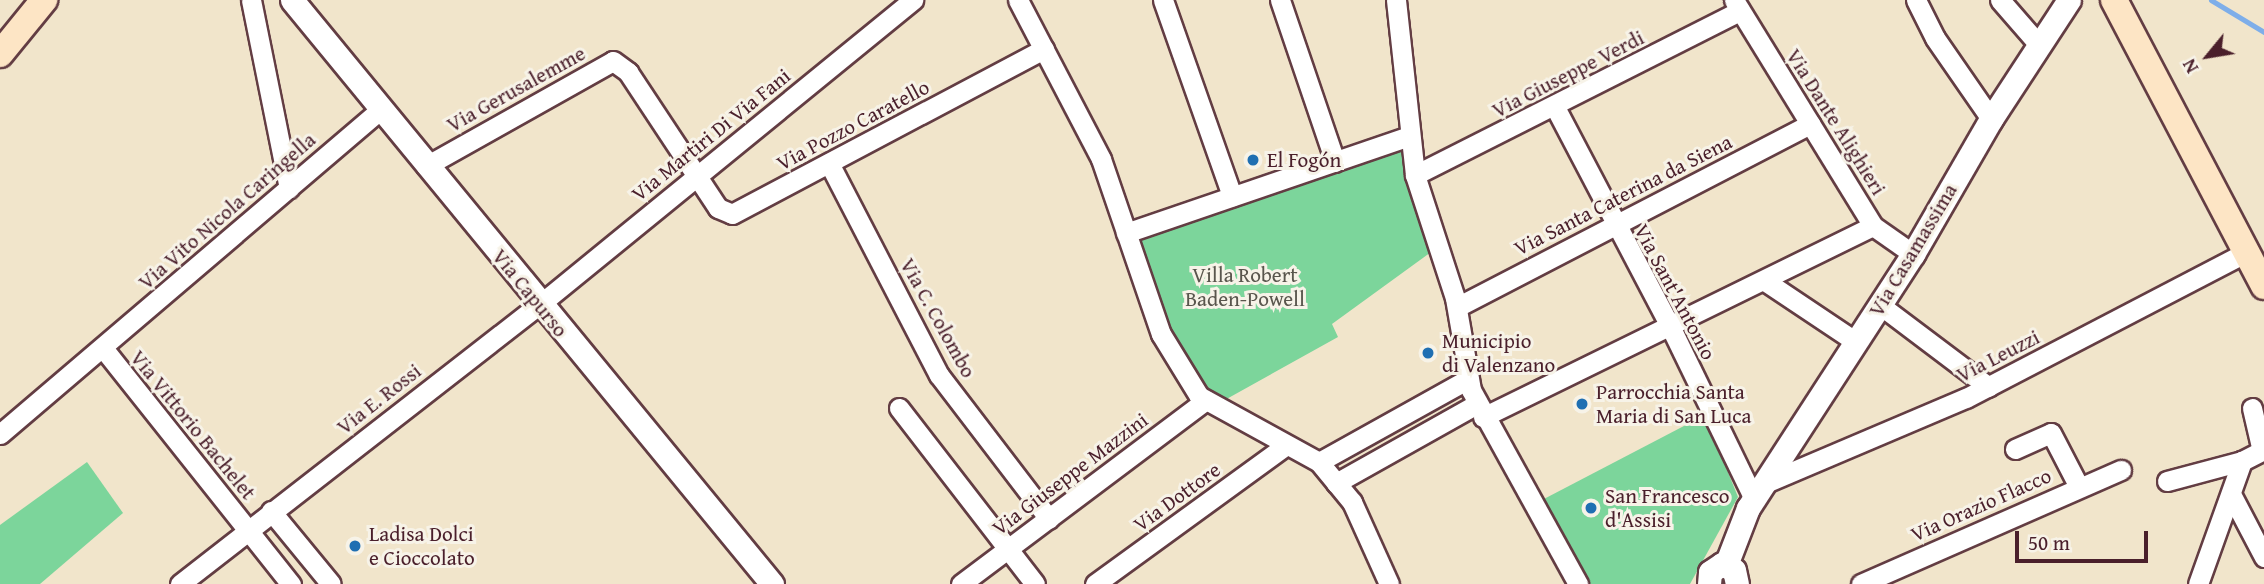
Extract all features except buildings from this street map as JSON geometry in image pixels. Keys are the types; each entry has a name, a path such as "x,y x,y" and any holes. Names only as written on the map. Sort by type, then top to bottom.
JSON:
{"main road":[{"path":"0,54 44,0"},
{"path":"2113,0 2264,286"}],"street":[{"path":"251,0 289,188"},
{"name":"Via Capurso","path":"292,0 539,304 772,584"},
{"name":"Via Martiri Di Via Fani","path":"539,304 913,0"},
{"path":"1018,0 1101,159 1161,334 1199,396 1318,462 1352,502 1389,584"},
{"path":"1163,0 1232,196"},
{"path":"1280,0 1335,162"},
{"path":"1396,0 1415,175 1457,307 1468,379 1480,411 1574,583"},
{"path":"1916,0 1935,38 1991,119"},
{"path":"2000,0 2040,46"},
{"name":"Via Casamassima","path":"1723,579 1758,492 1913,254 1991,119 2069,0"},
{"name":"Via Giuseppe Verdi","path":"1415,175 1555,107 1737,5"},
{"name":"Via Dante Alighieri","path":"1737,5 1873,226 1913,254"},
{"name":"Via Pozzo Caratello","path":"696,176 718,208 732,214 1044,49"},
{"name":"Via Gerusalemme","path":"426,166 613,61 628,72 696,176"},
{"name":"Via Sant'Antonio","path":"1555,107 1758,492"},
{"name":"Via Vito Nicola Caringella","path":"0,434 382,109"},
{"name":"Via Santa Caterina da Siena","path":"1457,307 1810,124"},
{"path":"1126,233 1410,136"},
{"name":"Via C. Colombo","path":"829,163 939,375 1049,519"},
{"path":"1336,483 1480,411 1765,281 1873,226"},
{"name":"Via Leuzzi","path":"1758,492 1989,387 2246,253"},
{"path":"1765,281 1856,342"},
{"name":"Via E. Rossi","path":"180,584 247,529 539,304"},
{"path":"1880,305 1989,387"},
{"name":"Via Vittorio Bachelet","path":"103,348 291,584"},
{"path":"1318,462 1468,379"},
{"name":"Via Giuseppe Mazzini","path":"961,584 1206,400"},
{"path":"899,408 1035,584"},
{"path":"2167,481 2242,461 2262,450 2252,408"},
{"path":"2015,449 2051,433 2079,487"},
{"name":"Via Dottore","path":"1095,584 1285,446"},
{"path":"2199,584 2232,496 2242,461"},
{"name":"Via Orazio Flacco","path":"1861,584 2121,470"},
{"path":"2232,496 2264,556"},
{"path":"271,511 331,584"},
{"path":"278,568 302,548"}],"green space":[{"name":"Villa Robert Baden-Powell","path":"1410,136 1438,247 1332,324 1338,337 1223,401 1199,396 1126,233"},
{"path":"1705,415 1738,497 1690,584 1589,584 1542,500"},
{"path":"87,462 123,513 40,584 0,584 0,525"}],"waterway":[{"path":"2211,0 2264,32"}],"place":[{"name":"El Fogón","path":"1253,160"},
{"name":"Municipio di Valenzano","path":"1428,353"},
{"name":"Parrocchia Santa Maria di San Luca","path":"1582,404"},
{"name":"San Francesco d'Assisi","path":"1591,508"},
{"name":"Ladisa Dolci e Cioccolato","path":"355,546"}]}
